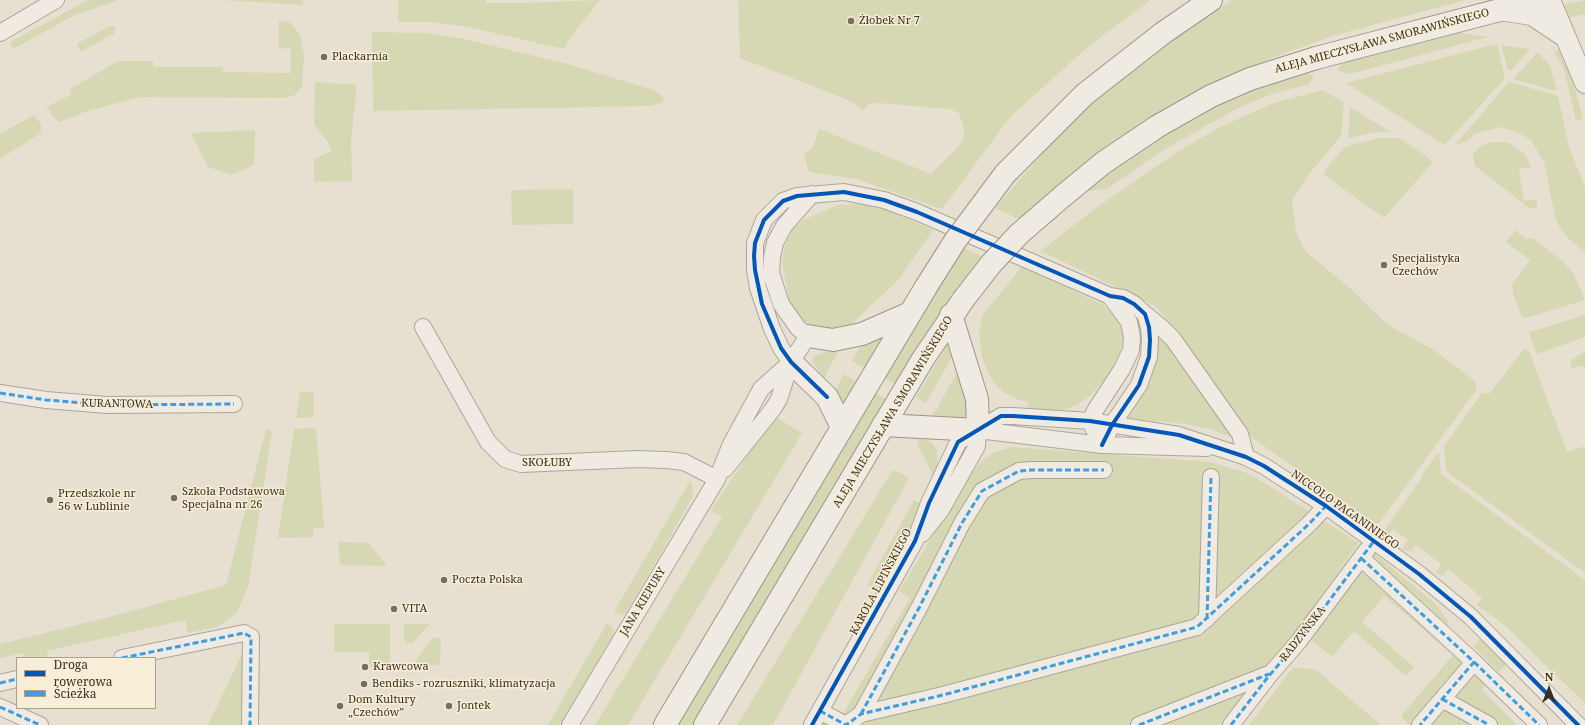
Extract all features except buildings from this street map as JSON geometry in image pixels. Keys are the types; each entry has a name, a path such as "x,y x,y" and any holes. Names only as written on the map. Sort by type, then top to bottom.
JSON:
{"main road":[{"path":"665,725 926,287 955,241 1005,174 1085,94 1163,33 1211,0"},
{"name":"ALEJA MIECZYSŁAWA SMORAWIŃSKIEGO","path":"705,725 883,425 957,308 991,264 1019,234 1103,163 1152,130 1211,96 1250,79 1316,58 1538,0"},
{"path":"883,425 978,430 977,399 957,308"},
{"path":"808,336 833,340 862,334 910,313"},
{"path":"792,362 827,397 842,426"}],"street":[{"path":"0,32 56,0"},
{"path":"1550,0 1585,83"},
{"path":"1498,10 1532,15 1566,38"},
{"path":"792,362 781,348 772,329 762,304 755,270 755,243 764,220 783,201 797,196 844,192 884,200 917,212 1110,296 1123,298 1134,304 1161,327 1172,340 1240,434 1246,457"},
{"path":"808,336 798,328 781,304 771,274 775,243 784,226 812,194"},
{"path":"1102,445 1090,422 1096,408 1122,369 1131,350 1132,337 1129,322 1110,296"},
{"path":"1102,445 1112,425 1139,385 1149,357 1149,327 1144,314"},
{"name":"SKOŁUBY","path":"422,327 488,442 505,459 521,464 638,459 666,460 684,462 717,479"},
{"name":"JANA KIEPURY","path":"570,725 717,479 773,409 779,399 792,362 808,336"},
{"name":"JANA KIEPURY","path":"717,479 731,444 761,389 792,362"},
{"name":"KURANTOWA","path":"0,393 53,401 107,406 234,404"},
{"name":"NICCOLO PAGANINIEGO","path":"978,430 1001,416 1090,422 1179,435 1246,457 1279,474 1326,506 1419,574 1471,617 1578,725"},
{"name":"NICCOLO PAGANINIEGO","path":"978,430 1102,445 1220,448"},
{"name":"KAROLA LIPIŃSKIEGO","path":"812,725 916,541 929,503 958,442 978,430"},
{"path":"820,711 846,725 860,714 919,608 962,523 982,490 1018,471 1104,470"},
{"path":"1207,619 1211,477"},
{"path":"860,714 943,695 1197,627 1326,506"},
{"name":"RADZYŃSKA","path":"1231,725 1299,641 1374,541"},
{"path":"1361,558 1474,662 1539,725"},
{"path":"127,657 244,633 251,637 250,725"},
{"path":"1420,725 1474,662"},
{"path":"1139,725 1158,722 1271,674"},
{"path":"0,683 16,679"},
{"path":"1442,699 1489,725"},
{"path":"0,707 40,725"}],"green space":[{"path":"88,0 118,0 75,15 13,49 10,42"},
{"path":"221,0 303,0 303,5"},
{"path":"398,0 486,0 486,3 524,3 600,0 569,39 564,49 468,27 430,22 398,22"},
{"path":"738,0 1151,0 1090,45 1010,117 942,209 856,179 809,172 804,153 812,149 819,129 931,174 958,147 964,138 964,128 959,113 950,109 877,103 869,104 864,110 846,99 740,58"},
{"path":"1232,0 1465,0 1336,35 1274,57 1168,107 1093,158 1019,219 995,208 1061,132 1092,102 1154,51"},
{"path":"1585,0 1585,14 1568,18 1564,6 1565,4"},
{"path":"279,20 291,23 300,35 304,55 302,87 295,95 285,98 140,97 87,111 60,122 54,118 47,107 72,94 70,89 118,61 153,61 153,67 222,67 223,72 291,73 291,49 279,48"},
{"path":"110,26 115,26 115,35 111,35 81,52 77,45 78,43"},
{"path":"372,32 426,33 460,38 568,64 653,90 664,98 662,103 650,106 373,111"},
{"path":"1455,32 1488,37 1350,74 1338,71 1340,63"},
{"path":"1492,45 1497,45 1505,78 1445,145 1346,83"},
{"path":"1501,45 1530,49 1511,71 1508,70"},
{"path":"1560,48 1570,69 1583,119 1576,120 1564,69 1554,52"},
{"path":"1538,52 1550,66 1557,91 1516,80 1514,78"},
{"path":"1303,71 1314,77 1309,84 1272,94 1238,108 1165,149 1108,188 1082,192 1111,169 1176,126 1231,97"},
{"path":"315,82 357,85 351,140 352,181 314,182 314,159 332,151 329,144 314,124"},
{"path":"1509,82 1558,96 1569,147 1585,187 1585,252 1570,240 1559,226 1555,216 1544,162 1531,140 1515,131 1500,127 1477,133 1465,142 1455,145"},
{"path":"1323,90 1344,103 1341,136 1309,174 1292,200 1296,232 1306,252 1351,289 1388,325 1432,349 1475,381 1477,389 1379,523 1375,523 1251,437 1166,318 1155,306 1041,251 1093,210 1179,151 1216,129 1271,104"},
{"path":"1350,107 1391,132 1376,132 1348,138"},
{"path":"34,115 41,124 41,133 0,159 0,134"},
{"path":"255,130 254,165 231,175 208,167 191,133"},
{"path":"1378,138 1399,138 1429,158 1432,163 1384,218 1323,174 1332,161 1345,147"},
{"path":"1491,142 1505,142 1511,144 1525,154 1531,167 1519,169 1524,201 1537,199 1537,207 1533,209 1528,207 1475,166 1473,158 1474,153 1483,145"},
{"path":"573,189 573,224 512,225 511,190"},
{"path":"861,204 881,207 933,230 899,279 856,320 849,331 819,329 800,319 789,301 782,261 785,245 792,231 803,220 838,205"},
{"path":"1515,230 1526,239 1532,238 1563,261 1573,273 1585,300 1526,318 1522,317 1513,294 1512,284 1530,260 1506,242"},
{"path":"962,247 984,257 896,385 883,377"},
{"path":"1022,266 1103,305 1119,321 1124,334 1119,355 1105,379 1090,396 1077,405 1060,411 1027,409 1028,402 1016,399 1003,392 992,380 982,359 979,332 983,315"},
{"path":"1585,315 1585,337 1537,354 1529,334 1530,332"},
{"path":"1159,330 1233,438 1210,429 1185,424 1129,419 1127,417 1128,412 1140,398 1151,378 1158,354"},
{"path":"883,338 865,368 852,361 862,343"},
{"path":"949,342 952,357 926,403 916,397"},
{"path":"840,348 824,378 812,362 813,358 816,355"},
{"path":"1524,349 1529,351 1567,452 1585,446 1585,573 1446,471 1444,446 1482,393 1489,394"},
{"path":"1585,351 1585,370 1583,365 1570,369 1572,359"},
{"path":"957,373 968,408 965,417 958,421 930,420"},
{"path":"844,374 856,382 844,404 835,391"},
{"path":"300,391 314,393 314,417 296,418"},
{"path":"874,392 887,400 693,725 676,725"},
{"path":"774,416 802,433 628,725 595,725 722,517 711,510"},
{"path":"316,428 324,527 313,528 313,537 278,538 294,429"},
{"path":"266,429 272,431 248,587 237,613 217,627 188,633 185,620 47,651 48,657 25,657 23,653 0,658 0,644 109,617 226,585"},
{"path":"920,437 932,443 937,450 938,468 934,478 917,443"},
{"path":"1011,447 1211,462 1250,474 1359,543 1274,661 1225,725 821,725 829,711 842,715 910,598 899,591 961,489 984,459 993,453"},
{"path":"1439,452 1441,474 1585,580 1585,703 1503,624 1477,605 1482,598 1448,569 1442,576 1436,572 1441,564 1416,545 1411,551 1401,550 1408,540 1393,529 1389,534 1386,532 1386,528"},
{"path":"892,471 897,471 909,478 773,725 737,725"},
{"path":"690,481 693,488 692,498 660,555 626,613 622,615 614,612"},
{"path":"914,500 920,503 905,540 878,590 867,585"},
{"path":"338,542 369,543 387,566 340,565"},
{"path":"1374,553 1435,603 1448,621 1453,655 1384,596 1362,622 1414,667 1406,676 1354,631 1332,657 1310,639"},
{"path":"607,623 613,629 614,633 610,640 560,725 548,725"},
{"path":"334,624 390,624 390,667 369,667 369,652 334,652"},
{"path":"404,624 430,624 412,643 406,643 404,638"},
{"path":"437,637 441,639 440,662 438,665 414,666 414,663 431,639"},
{"path":"1482,637 1508,663 1499,672 1473,646"},
{"path":"244,650 242,725 208,725"},
{"path":"1453,655 1467,665 1415,725 1409,725 1401,716"},
{"path":"1293,668 1315,669 1381,725 1249,725"},
{"path":"1473,669 1488,683 1482,690 1517,725 1496,725 1447,698"},
{"path":"1442,704 1482,725 1424,725"}],"marked path":[{"path":"0,393 46,400 107,405 234,404"},
{"path":"861,714 919,608 962,523 982,491 1019,471 1104,470"},
{"path":"1207,619 1211,477"},
{"path":"820,711 846,725 861,714 943,695 1197,627 1309,524 1326,506"},
{"path":"1231,725 1268,677 1299,641 1374,541"},
{"path":"1361,558 1474,662 1420,725"},
{"path":"127,657 244,633 251,637 250,725"},
{"path":"1474,662 1539,725"},
{"path":"1139,725 1269,674"},
{"path":"0,683 16,679"},
{"path":"1442,699 1489,725"},
{"path":"0,707 40,725"}],"cycle path":[{"path":"827,397 791,362 781,348 762,304 755,270 755,243 764,220 783,201 797,196 844,192 884,200 917,212 1110,296 1123,298 1134,304 1145,314 1149,327 1149,357 1139,385 1112,425 1102,445"},
{"path":"812,725 915,541 929,503 958,442 1001,416 1090,421 1179,435 1246,457 1264,466 1326,506 1419,574 1471,617 1578,725"}],"place":[{"name":"Żłobek Nr 7","path":"851,21"},
{"name":"Plackarnia","path":"324,57"},
{"name":"Specjalistyka Czechów","path":"1384,265"},
{"name":"Szkoła Podstawowa Specjalna nr 26","path":"174,498"},
{"name":"Przedszkole nr 56 w Lublinie","path":"50,500"},
{"name":"Poczta Polska","path":"444,580"},
{"name":"VITA","path":"394,609"},
{"name":"Krawcowa","path":"365,667"},
{"name":"Bendiks - rozruszniki, klimatyzacja","path":"364,684"},
{"name":"Dom Kultury „Czechów”","path":"340,706"},
{"name":"Jontek","path":"449,706"}]}
